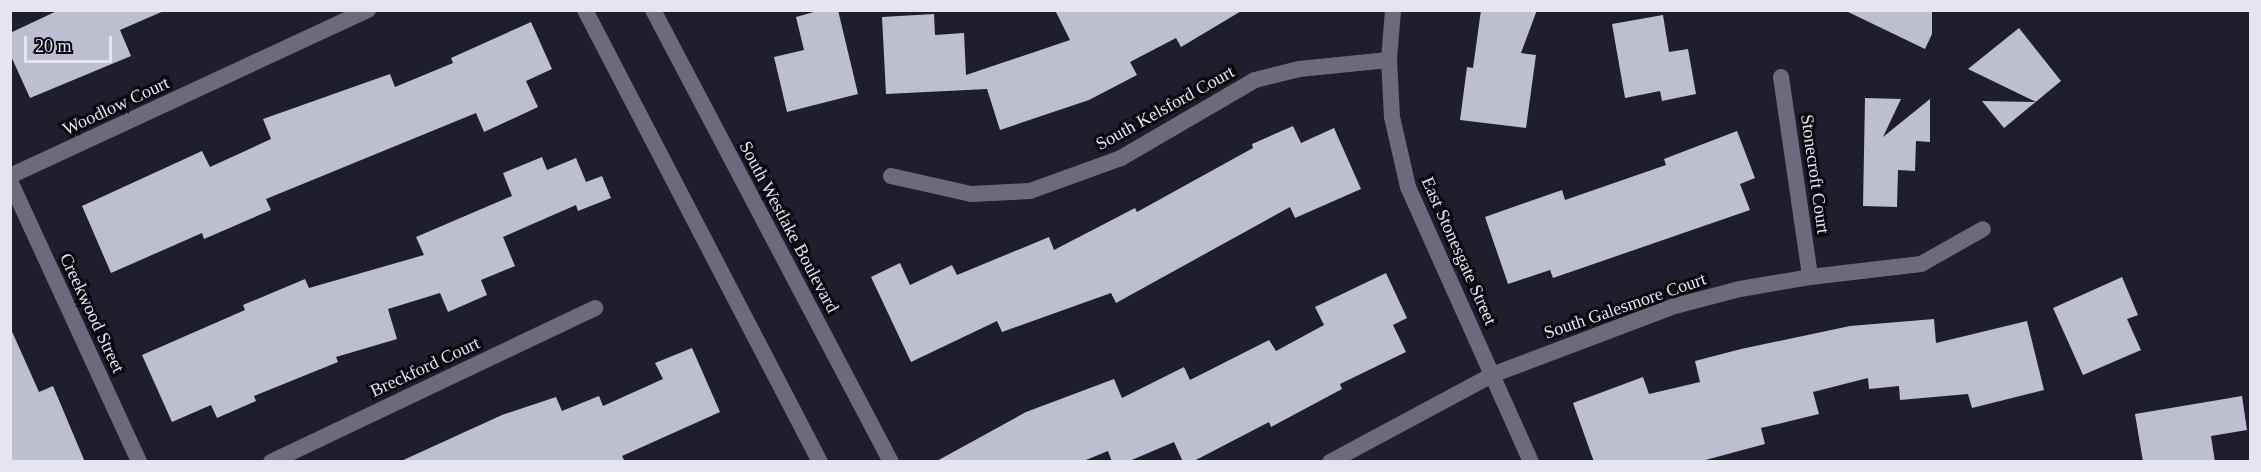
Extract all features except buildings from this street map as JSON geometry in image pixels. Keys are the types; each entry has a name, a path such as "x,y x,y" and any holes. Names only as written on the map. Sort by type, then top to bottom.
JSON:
{"street":[{"name":"Woodlow Court","path":"10,176 368,10"},
{"path":"585,10 820,462"},
{"name":"South Westlake Boulevard","path":"653,10 891,462"},
{"name":"East Stonesgate Street","path":"1393,10 1389,60 1392,117 1408,187 1531,462"},
{"name":"South Kelsford Court","path":"891,176 971,194 1030,190 1121,158 1256,80 1299,69 1389,60"},
{"name":"Stonecroft Court","path":"1781,77 1810,277"},
{"name":"Creekwood Street","path":"10,181 139,462"},
{"name":"South Galesmore Court","path":"1330,462 1492,375 1675,306 1740,289 1810,277 1921,264 1983,229"},
{"name":"Breckford Court","path":"271,462 595,308"}]}
